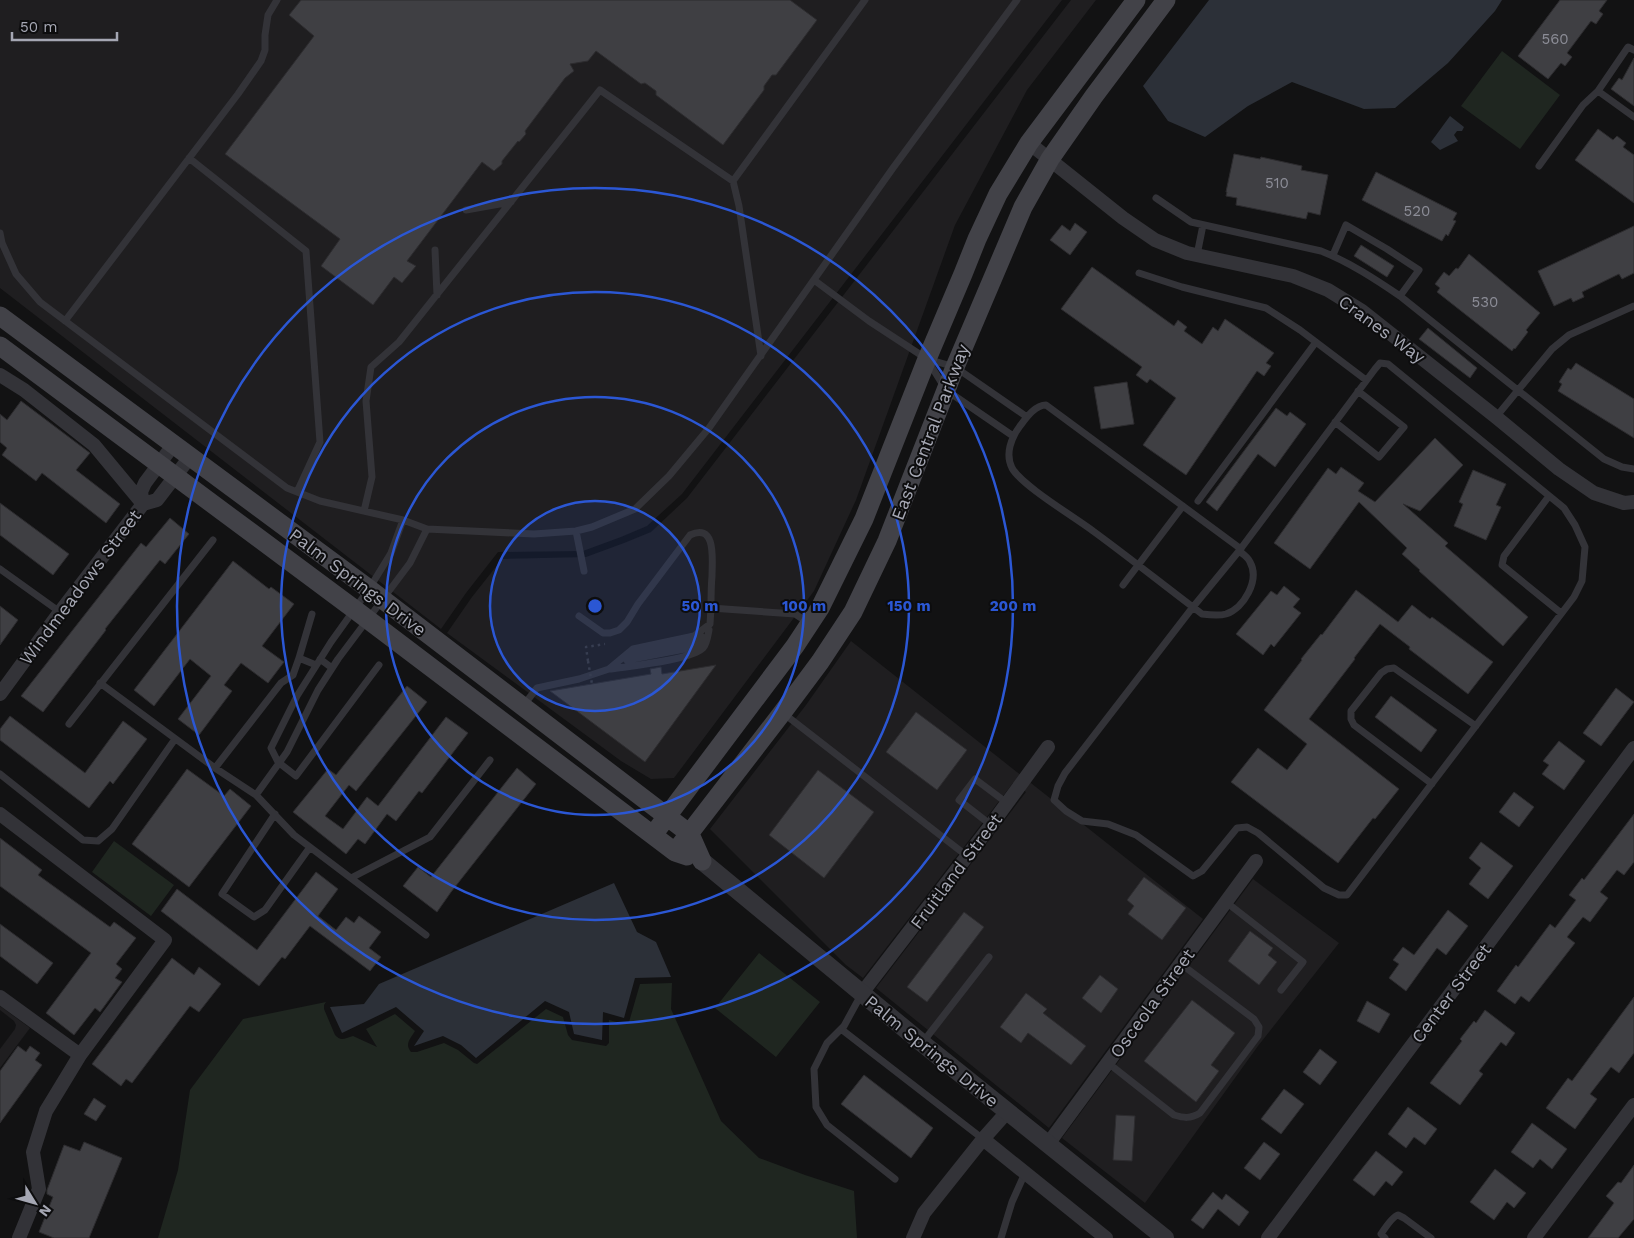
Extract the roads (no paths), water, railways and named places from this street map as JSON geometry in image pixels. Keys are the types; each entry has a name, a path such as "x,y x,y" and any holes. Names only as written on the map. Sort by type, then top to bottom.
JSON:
{"main road":[{"name":"East Central Parkway","path":"653,835 784,662 820,608 864,519 927,359 977,239 998,194 1029,143 1136,0"},
{"name":"East Central Parkway","path":"675,852 820,662 853,612 887,541 955,367 1022,207 1050,159 1094,96 1166,0"},
{"name":"Palm Springs Drive","path":"0,316 376,595 667,816 690,834 702,861"},
{"name":"Palm Springs Drive","path":"0,346 675,852 702,861"}],"street":[{"name":"Cranes Way","path":"1029,143 1123,218 1155,240 1188,253 1293,276 1328,290 1362,311 1559,469 1594,493 1624,503 1634,502"},
{"name":"Windmeadows Street","path":"0,375 24,390 94,445 143,504"},
{"name":"Windmeadows Street","path":"143,504 141,492 158,464 174,444"},
{"name":"Windmeadows Street","path":"0,694 143,504 157,500 190,457"},
{"name":"Fruitland Street","path":"862,993 991,825 1048,747"},
{"name":"Center Street","path":"1268,1238 1634,748"},
{"path":"0,814 165,940 80,1055 46,1111 33,1152 40,1189 19,1238"},
{"name":"Palm Springs Drive","path":"702,861 922,1044 1165,1238"},
{"name":"Osceola Street","path":"1048,1144 1256,861"},
{"path":"0,997 80,1055"},
{"path":"1534,1238 1634,1105"},
{"path":"913,1238 924,1213 1006,1112"},
{"path":"983,1139 1106,1238"}],"lane":[{"path":"65,321 245,85 261,61 265,50 268,15 277,0"},
{"path":"733,181 865,0"},
{"path":"0,233 2,243 16,274 40,302 287,488 320,501 403,520 427,529 534,534 576,531 592,527 635,509 669,476 686,456 709,428 893,168 1016,0"},
{"path":"1539,166 1583,106 1598,91 1628,47 1634,50"},
{"path":"364,511 372,477 366,401 371,367 399,342 438,296 600,90 733,181 739,206 761,356"},
{"path":"1598,91 1634,117"},
{"path":"189,158 306,252 320,442 297,492"},
{"name":"Cranes Way","path":"1156,198 1191,222 1321,250 1367,274 1400,296 1604,459 1622,467 1634,469"},
{"path":"466,210 512,202"},
{"name":"Cranes Way","path":"1333,255 1346,225 1387,249 1419,270 1400,296"},
{"path":"1197,255 1203,226"},
{"path":"435,250 438,296"},
{"path":"1139,273 1182,287 1266,308 1316,342 1366,380"},
{"path":"814,280 869,321 927,359 955,367 1027,417"},
{"path":"1496,417 1552,349 1569,335 1634,306"},
{"path":"1198,501 1316,342"},
{"path":"927,359 946,390 1013,436"},
{"path":"1380,363 1388,364 1564,508 1575,525 1585,547 1582,581 1574,597 1347,895 1339,895 1324,888 1247,827 1236,828 1202,872 1193,876 1136,835 1108,824 1082,820 1066,811 1054,800 1058,786 1065,773 1193,607 1240,550 1366,380 1380,363"},
{"path":"1335,422 1379,457 1404,427 1358,391"},
{"path":"1041,405 1046,405 1240,550 1251,563 1253,577 1247,594 1233,610 1225,614 1202,614 1092,530 1026,483 1012,469 1008,453 1013,436 1027,417 1041,405"},
{"path":"1549,496 1504,556 1502,565 1561,613"},
{"path":"1123,585 1183,506"},
{"path":"256,795 287,752 318,690 361,615 376,595 403,520"},
{"path":"379,665 296,776 278,762 272,748 297,696 318,662 361,615 376,595 410,563 427,529"},
{"path":"576,531 584,571"},
{"path":"522,706 537,688 579,679 609,669 691,655 704,647 710,627 711,608 712,548 709,538 704,534 696,532 690,535 638,604 627,622 619,630 603,633 579,616"},
{"path":"69,724 213,540"},
{"path":"0,569 60,612"},
{"path":"711,608 796,614 810,624"},
{"path":"215,768 281,683 293,675 312,614"},
{"path":"609,669 633,649 694,636 710,627"},
{"path":"620,661 695,647 707,638"},
{"path":"299,658 318,662 332,668"},
{"path":"1432,784 1354,725 1350,719 1351,711 1381,673 1387,669 1394,668 1476,726"},
{"path":"100,683 215,768 256,795 294,835 426,935"},
{"path":"782,713 967,856"},
{"path":"0,774 83,840 98,841 112,829 175,739"},
{"path":"351,878 430,836 490,760"},
{"path":"991,825 959,800 975,779 1007,803"},
{"path":"275,814 222,894 254,917 265,910 310,847"},
{"path":"1226,902 1304,962 1281,990"},
{"path":"922,1044 989,957"},
{"path":"1108,1063 1174,1115 1192,1118 1200,1113 1258,1036 1258,1027 1254,1019 1181,964"},
{"path":"862,993 841,1029 827,1043 814,1069 816,1107 826,1125 895,1179"},
{"path":"841,1029 983,1139"},
{"path":"1001,1238 1012,1202 1024,1173"},
{"path":"1382,1237 1395,1216 1398,1215 1431,1238"}]}
